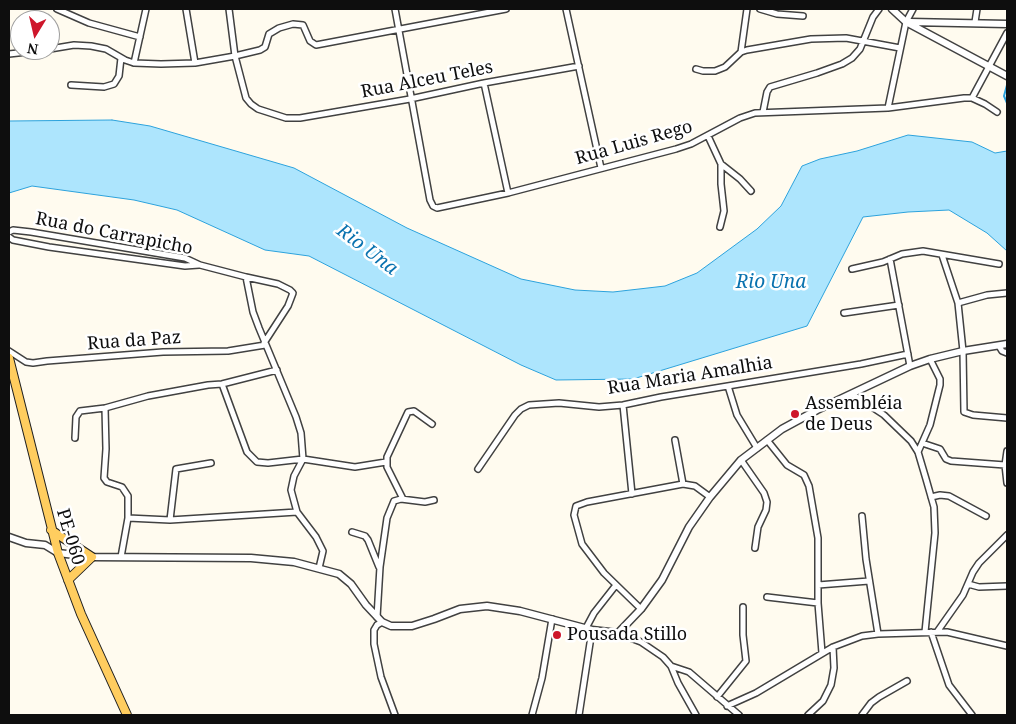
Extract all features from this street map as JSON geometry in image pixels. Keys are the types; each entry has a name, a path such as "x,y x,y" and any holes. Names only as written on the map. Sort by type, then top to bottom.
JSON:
{"main road":[{"name":"PE-060","path":"9,358 58,553 81,614 127,715"},
{"path":"51,530 92,557 68,580"}],"street":[{"path":"57,9 89,23 140,37"},
{"path":"134,62 146,9"},
{"path":"186,9 195,63"},
{"name":"Rua Alceu Teles","path":"229,9 239,76 248,101 258,109 280,116 300,118 579,66"},
{"path":"395,9 410,99"},
{"path":"60,47 74,45 91,46 106,49 121,58 134,62 161,64 195,63 235,56 262,48 269,34 279,28 293,24 303,25 310,41 316,45 506,9"},
{"path":"566,9 601,168"},
{"path":"741,52 747,9"},
{"path":"760,9 777,14 803,16"},
{"path":"764,112 767,92 770,87 847,62 856,54 864,41 873,17 879,9"},
{"path":"892,9 906,22 1007,76"},
{"path":"888,108 906,22 913,9"},
{"path":"975,22 977,9"},
{"path":"906,22 1007,23"},
{"path":"997,112 972,98 1007,33"},
{"path":"696,68 703,71 715,71 728,64 741,52 754,48 811,39 841,37 900,48"},
{"path":"71,85 104,87 114,84 119,76 121,58"},
{"path":"484,83 508,193"},
{"name":"Rua Luis Rego","path":"410,99 430,202 435,208 447,208 676,149 708,136 755,112 888,108 972,98"},
{"path":"708,136 721,164 724,211 720,227"},
{"path":"721,164 740,179 751,191"},
{"name":"Rua do Carrapicho","path":"9,232 13,230 31,232 185,258 200,265"},
{"name":"Rua do Carrapicho","path":"9,237 13,240 49,247 186,266 200,265"},
{"path":"852,269 902,254 923,251 999,264"},
{"path":"942,255 958,303 963,351 964,412 973,415 1007,418"},
{"path":"890,259 910,366"},
{"path":"200,265 278,284 293,293 288,306 265,344"},
{"path":"246,277 253,312 301,433 303,459 294,476 291,490 297,512 316,537 322,551 319,568"},
{"path":"958,303 987,295 1007,293"},
{"path":"844,313 899,305"},
{"name":"Rua da Paz","path":"9,351 26,362 33,364 47,361 163,352 228,351 265,344"},
{"path":"618,633 641,609 662,580 689,527 710,496 741,460 767,440 800,419 910,366 963,351 1007,344"},
{"path":"999,346 1002,352 1007,353"},
{"name":"Rua Maria Amalhia","path":"478,469 515,415 524,406 553,403 599,406 623,405 861,364 908,354"},
{"path":"918,452 930,425 940,385 940,380 930,359"},
{"path":"74,438 78,412 105,408 148,396 222,384 276,370"},
{"path":"222,384 247,452 257,462 268,463 303,459 355,467 386,462"},
{"path":"728,386 737,414 757,448"},
{"path":"852,394 884,415 912,441 918,452 934,507 935,533 931,632 949,685 972,715"},
{"path":"623,405 632,494"},
{"path":"105,408 106,449 104,478 107,482 122,487 127,492 128,518 121,557"},
{"path":"403,498 386,462 389,452 408,412 414,411 432,424"},
{"path":"675,440 683,484"},
{"path":"767,440 787,465 804,475 809,486 818,538 818,603 822,653"},
{"path":"922,443 940,449 946,459 951,461 1005,465"},
{"path":"1007,451 1005,465 1007,483"},
{"path":"741,460 764,493 767,502 758,527 754,548"},
{"path":"170,520 176,469 211,463"},
{"path":"641,609 597,566 582,544 576,525 574,510 576,506 582,503 683,484 695,486 710,496"},
{"path":"931,497 940,494 949,496 986,516"},
{"path":"395,715 381,677 374,644 374,630 380,620 380,567 387,518 394,501 403,498 425,502 434,500"},
{"path":"128,518 170,520 297,512"},
{"path":"862,516 878,634"},
{"path":"352,532 365,536 380,567"},
{"path":"931,632 964,596 973,572 979,563 1007,535"},
{"path":"9,537 26,543 44,545 58,553 92,557 266,558 319,568 339,574 351,584 380,620 391,626 412,626 460,608 487,606 520,611 589,629 618,633 641,642 658,652 670,666 696,715"},
{"path":"818,585 870,581"},
{"path":"968,584 979,587 1007,586"},
{"path":"578,715 589,629 594,613 616,585"},
{"path":"767,597 818,603"},
{"path":"717,697 746,661 743,635 744,607"},
{"path":"532,715 542,678 552,620"},
{"path":"727,706 756,692 833,647 862,636 931,632 960,634 1007,646"},
{"path":"808,715 823,702 831,685 834,668 833,647"},
{"path":"670,666 689,672 739,715"},
{"path":"862,715 871,703 907,681"}],"water":[{"name":"Rio Una","path":"112,120 150,126 294,168 407,228 521,279 575,290 613,292 665,286 697,273 757,229 781,206 802,166 820,159 857,151 908,135 972,142 995,153 1007,151 1007,251 987,233 949,210 863,217 807,326 633,379 556,380 521,365 309,256 265,250 177,210 134,200 32,186 9,193 9,121"}],"waterway":[{"path":"1007,85 1004,96 1007,103"}],"place":[{"name":"Assembléia de Deus","path":"795,414"},
{"name":"Pousada Stillo","path":"557,635"}]}
